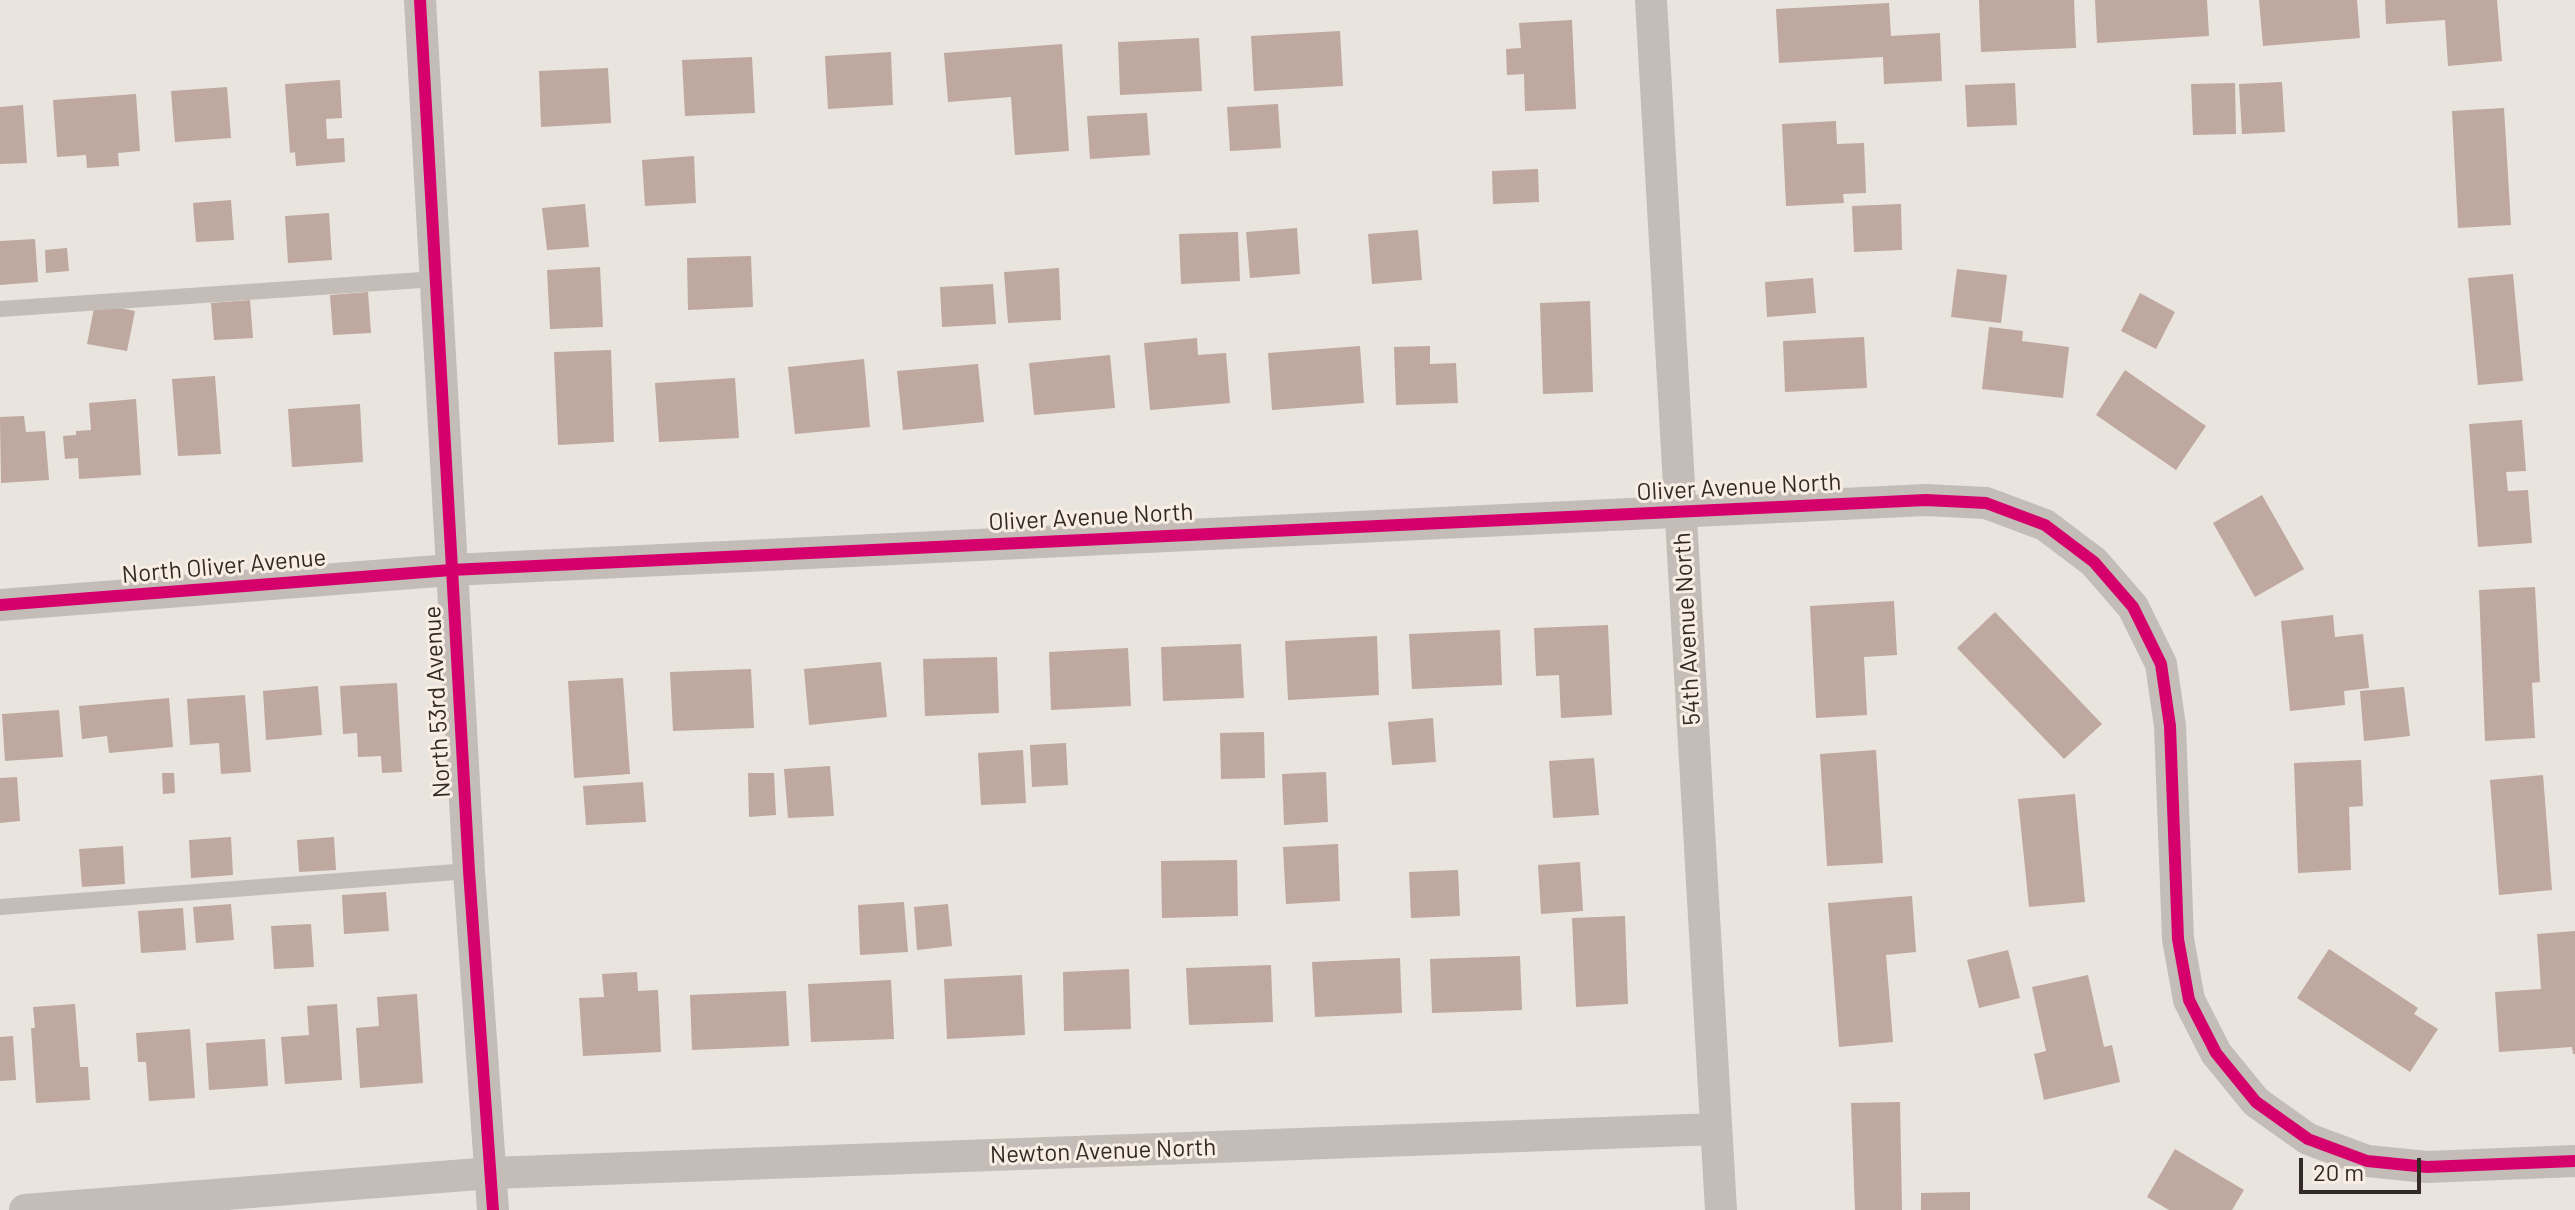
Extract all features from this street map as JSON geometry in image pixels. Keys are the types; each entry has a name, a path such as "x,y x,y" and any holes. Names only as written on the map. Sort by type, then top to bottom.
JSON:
{"street":[{"name":"North 53rd Avenue","path":"420,0 469,871 493,1210"},
{"name":"54th Avenue North","path":"1651,0 1721,1210"},
{"name":"Oliver Avenue North","path":"451,570 1926,500 1986,503 2045,525 2094,562 2133,607 2161,664 2170,726 2178,939 2189,1000 2216,1053 2256,1102 2308,1139 2367,1161 2427,1167 2575,1161"},
{"name":"North Oliver Avenue","path":"0,605 451,570"},
{"name":"Newton Avenue North","path":"25,1210 491,1173 1716,1129"}],"lane":[{"path":"0,309 436,279"},
{"path":"0,907 469,871"}],"building":[{"path":"1979,0 2074,0 2076,48 1981,52"},
{"path":"2095,0 2207,0 2209,36 2097,43"},
{"path":"2259,0 2357,0 2360,38 2263,46"},
{"path":"2385,0 2497,0 2502,61 2448,66 2445,20 2386,24"},
{"path":"1889,3 1891,36 1940,33 1942,81 1884,84 1883,57 1779,63 1776,9"},
{"path":"1572,20 1576,109 1525,111 1524,74 1507,75 1506,49 1521,48 1519,23"},
{"path":"1340,31 1343,86 1254,91 1251,36"},
{"path":"1199,38 1202,91 1120,95 1118,42"},
{"path":"1062,44 1069,151 1015,155 1011,97 948,102 944,53"},
{"path":"891,52 893,105 828,109 825,56"},
{"path":"752,57 755,113 685,116 682,60"},
{"path":"608,68 611,123 541,127 539,71"},
{"path":"340,80 342,118 326,119 327,139 344,138 345,162 296,166 295,152 290,153 285,84"},
{"path":"2282,82 2285,132 2242,134 2239,84"},
{"path":"2015,83 2017,125 1967,127 1965,85"},
{"path":"2235,83 2236,134 2193,135 2191,84"},
{"path":"227,87 231,138 175,142 171,91"},
{"path":"136,94 140,151 118,153 119,166 87,168 86,155 57,157 53,100"},
{"path":"1278,104 1281,148 1230,151 1227,107"},
{"path":"23,105 27,163 0,164 0,107"},
{"path":"2504,108 2511,225 2458,228 2452,111"},
{"path":"1147,113 1150,155 1090,159 1087,116"},
{"path":"1836,121 1837,144 1864,143 1866,193 1843,194 1844,203 1786,206 1782,124"},
{"path":"694,156 696,203 645,206 642,160"},
{"path":"1538,169 1539,202 1493,204 1492,171"},
{"path":"231,200 234,240 196,242 193,203"},
{"path":"585,204 589,247 547,250 542,208"},
{"path":"1901,204 1902,250 1854,252 1852,206"},
{"path":"329,213 332,260 288,263 285,216"},
{"path":"1297,228 1300,274 1250,278 1246,232"},
{"path":"1418,230 1422,280 1372,284 1368,234"},
{"path":"1238,232 1240,281 1181,284 1179,234"},
{"path":"35,239 38,282 0,285 0,241"},
{"path":"67,248 69,271 46,273 45,250"},
{"path":"751,256 753,307 688,310 687,258"},
{"path":"600,267 603,327 550,329 547,270"},
{"path":"1059,268 1061,320 1008,323 1004,272"},
{"path":"1957,269 2007,275 2001,323 1951,317"},
{"path":"2513,274 2523,381 2478,385 2468,278"},
{"path":"1813,278 1816,313 1767,317 1765,282"},
{"path":"993,284 996,324 942,327 940,287"},
{"path":"368,292 371,333 333,335 330,295"},
{"path":"2140,293 2175,312 2156,349 2121,331"},
{"path":"250,300 253,338 214,340 211,303"},
{"path":"1590,301 1593,392 1543,394 1540,303"},
{"path":"95,303 135,311 127,351 87,344"},
{"path":"1989,327 2023,331 2022,341 2069,347 2063,398 1982,389"},
{"path":"1864,337 1867,388 1785,392 1783,341"},
{"path":"1197,338 1198,355 1226,353 1230,403 1150,410 1144,343"},
{"path":"1360,346 1364,403 1272,410 1268,353"},
{"path":"1430,346 1430,364 1456,363 1458,403 1396,405 1394,347"},
{"path":"611,350 614,442 558,445 554,352"},
{"path":"1110,355 1115,408 1034,415 1029,363"},
{"path":"864,359 870,427 795,434 788,367"},
{"path":"978,364 984,422 903,430 897,371"},
{"path":"2125,370 2206,426 2176,470 2096,415"},
{"path":"215,376 221,454 178,456 172,379"},
{"path":"735,378 739,438 659,442 655,383"},
{"path":"136,399 141,475 79,479 78,458 65,459 63,436 91,430 89,403"},
{"path":"360,404 363,462 292,467 288,409"},
{"path":"24,416 26,432 45,431 49,480 1,483 0,417"},
{"path":"2522,420 2526,471 2506,472 2508,491 2528,490 2532,543 2478,547 2469,424"},
{"path":"2262,495 2304,569 2255,597 2213,523"},
{"path":"2535,587 2540,682 2532,683 2535,738 2485,741 2479,590"},
{"path":"1894,601 1897,655 1864,657 1867,715 1816,718 1810,606"},
{"path":"1995,612 2102,724 2064,759 1957,648"},
{"path":"2333,615 2335,637 2363,634 2369,688 2344,691 2345,705 2290,711 2281,621"},
{"path":"1608,625 1612,715 1561,718 1559,675 1536,676 1534,628"},
{"path":"1500,630 1502,685 1412,689 1409,634"},
{"path":"1377,636 1379,695 1288,700 1285,641"},
{"path":"1241,644 1244,698 1163,701 1161,647"},
{"path":"1128,648 1131,706 1051,710 1049,652"},
{"path":"997,657 999,713 925,716 923,659"},
{"path":"881,662 887,717 809,725 804,669"},
{"path":"751,669 754,728 673,731 670,672"},
{"path":"623,678 630,774 574,778 568,681"},
{"path":"397,683 402,772 382,773 381,756 358,757 357,733 343,734 340,686"},
{"path":"318,686 322,735 266,740 263,691"},
{"path":"2404,687 2410,736 2364,741 2360,691"},
{"path":"245,695 251,772 221,774 219,743 190,745 187,699"},
{"path":"169,698 173,747 109,753 107,736 82,739 79,706"},
{"path":"59,710 63,757 5,761 2,714"},
{"path":"1433,718 1436,762 1392,765 1388,722"},
{"path":"1264,732 1265,778 1221,779 1220,733"},
{"path":"1066,743 1068,785 1032,787 1030,745"},
{"path":"1023,750 1026,803 981,805 978,753"},
{"path":"1876,750 1883,863 1827,866 1820,754"},
{"path":"1594,758 1599,815 1553,818 1549,761"},
{"path":"2361,760 2363,806 2349,807 2351,870 2298,873 2294,763"},
{"path":"830,766 834,816 788,818 784,769"},
{"path":"1326,772 1328,822 1284,825 1282,774"},
{"path":"162,773 174,773 175,793 163,794"},
{"path":"748,773 774,773 776,815 749,817"},
{"path":"2543,775 2552,890 2499,895 2490,780"},
{"path":"17,777 20,821 0,823 0,778"},
{"path":"643,782 646,822 586,825 583,786"},
{"path":"2075,794 2085,902 2029,907 2018,799"},
{"path":"231,837 233,875 191,878 189,840"},
{"path":"334,837 336,870 299,872 297,840"},
{"path":"1338,844 1340,901 1286,904 1283,847"},
{"path":"123,846 125,884 82,887 79,849"},
{"path":"1237,860 1238,916 1162,918 1161,861"},
{"path":"1580,862 1583,911 1541,914 1538,865"},
{"path":"1458,870 1460,916 1411,918 1409,872"},
{"path":"386,892 389,931 344,934 342,895"},
{"path":"1912,896 1916,952 1886,955 1893,1042 1839,1047 1828,903"},
{"path":"904,902 908,952 860,955 858,905"},
{"path":"231,904 234,940 196,943 193,907"},
{"path":"948,904 952,946 917,950 914,907"},
{"path":"183,908 186,950 141,953 138,911"},
{"path":"1625,916 1628,1004 1576,1007 1572,918"},
{"path":"311,924 314,967 274,969 271,926"},
{"path":"2575,931 2575,1054 2572,1047 2499,1052 2495,992 2541,989 2537,934"},
{"path":"2329,949 2418,1008 2414,1014 2438,1029 2410,1072 2297,998"},
{"path":"2008,950 2020,998 1979,1008 1967,960"},
{"path":"1520,956 1522,1010 1432,1013 1430,959"},
{"path":"1400,958 1402,1013 1315,1017 1312,962"},
{"path":"1271,965 1273,1022 1189,1025 1186,968"},
{"path":"1129,969 1131,1029 1064,1031 1063,972"},
{"path":"637,972 638,991 658,990 661,1052 583,1056 579,998 604,997 602,974"},
{"path":"1022,975 1025,1035 947,1039 944,979"},
{"path":"2088,975 2104,1047 2112,1045 2120,1082 2044,1100 2034,1054 2046,1051 2032,987"},
{"path":"891,980 894,1039 811,1042 808,984"},
{"path":"786,991 789,1046 692,1050 690,995"},
{"path":"417,994 423,1083 360,1088 356,1028 379,1026 377,997"},
{"path":"75,1004 80,1067 88,1067 90,1100 36,1103 31,1028 35,1028 33,1007"},
{"path":"337,1004 342,1080 285,1084 281,1037 309,1035 307,1006"},
{"path":"190,1029 195,1098 149,1101 146,1062 138,1062 136,1033"},
{"path":"13,1036 16,1080 0,1081 0,1037"},
{"path":"265,1039 268,1086 209,1090 206,1043"},
{"path":"1900,1102 1902,1210 1855,1210 1851,1103"},
{"path":"2175,1149 2244,1190 2232,1210 2169,1210 2147,1197"},
{"path":"1970,1192 1970,1210 1921,1210 1921,1193"}],"cycle path":[{"path":"420,0 469,871 493,1210"},
{"path":"0,605 451,570 1926,500 1986,503 2045,525 2094,562 2133,607 2161,664 2170,726 2178,939 2189,1000 2216,1053 2256,1102 2308,1139 2367,1161 2427,1167 2575,1161"}]}
